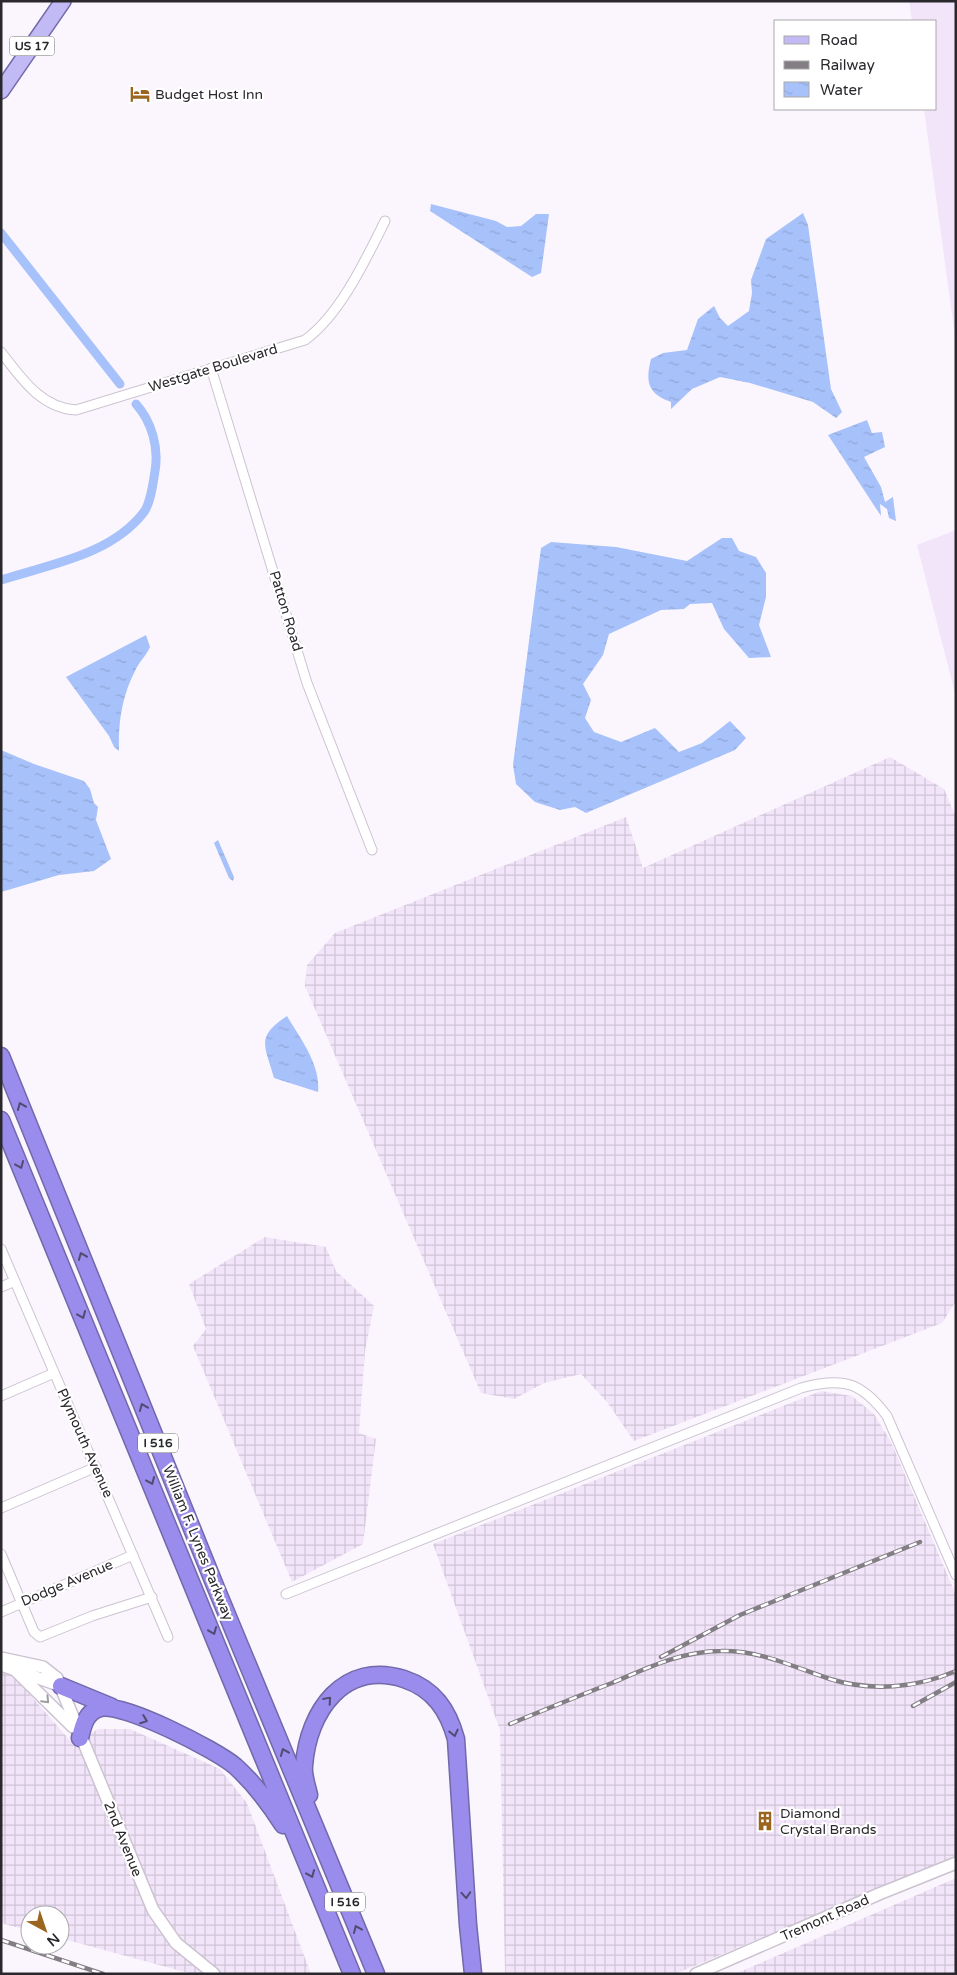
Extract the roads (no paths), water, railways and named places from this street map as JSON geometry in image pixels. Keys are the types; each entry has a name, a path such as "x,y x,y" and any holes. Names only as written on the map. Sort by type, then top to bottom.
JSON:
{"highway":[{"name":"William F. Lynes Parkway","path":"1,1056 315,1830 376,1974"},
{"name":"William F. Lynes Parkway","path":"1,1120 352,1974"},
{"path":"315,1830 304,1767 310,1734 317,1715 328,1699 342,1686 355,1679 375,1674 393,1676 426,1689 446,1710 456,1739 473,1974"},
{"path":"61,1686 187,1737 234,1766 263,1793 302,1850"},
{"path":"78,1734 84,1720 89,1715 101,1708 113,1708"}],"main road":[{"name":"US 17","path":"1,91 63,1"}],"street":[{"name":"Westgate Boulevard","path":"1,352 17,373 43,400 56,407 76,410 305,340 318,330 365,260 386,220"},
{"name":"Patton Road","path":"211,368 307,683 372,850"},
{"name":"Plymouth Avenue","path":"1,1249 168,1637"},
{"path":"1,1286 15,1280"},
{"path":"1,1396 54,1373"},
{"path":"286,1594 801,1388 824,1382 843,1382 862,1390 875,1400 887,1416 903,1449 956,1575"},
{"path":"1,1508 96,1467"},
{"path":"1,1554 34,1632 40,1636 152,1597"},
{"name":"Dodge Avenue","path":"1,1612 133,1554"},
{"path":"1,1658 42,1667 50,1671 61,1686"},
{"path":"1,1664 61,1686"},
{"path":"16,1671 78,1734"},
{"name":"2nd Avenue","path":"61,1686 78,1734 153,1910 176,1943 214,1974"},
{"name":"Tremont Road","path":"696,1974 879,1894 956,1864"}],"water":[{"path":"431,204 496,221 507,227 521,226 536,214 549,214 541,273 532,277 430,211"},
{"path":"803,213 808,225 831,389 842,412 836,418 813,402 750,383 720,377 692,389 671,409 671,402 657,395 650,386 648,374 651,359 663,353 687,350 698,319 714,306 720,318 728,326 749,311 752,293 751,280 766,239"},
{"path":"867,420 872,433 882,432 885,447 864,457 881,487 885,502 893,497 896,521 889,518 887,509 880,504 881,516 828,435"},
{"path":"722,538 732,538 739,551 756,557 766,573 766,597 759,625 771,657 749,658 724,629 712,603 690,604 684,609 661,610 609,634 603,655 583,684 591,700 585,718 594,732 621,742 655,728 679,752 702,743 730,721 746,738 735,750 586,813 575,807 560,810 535,802 516,784 513,765 541,548 551,542 616,547 687,561"},
{"path":"146,635 150,647 135,671 124,700 119,730 119,751 114,747 109,736 66,677"},
{"path":"1,750 34,764 84,781 90,789 94,803 98,807 96,820 111,859 94,871 59,875 1,892"},
{"path":"218,840 234,877 233,881 229,878 214,843"},
{"path":"287,1016 313,1062 318,1082 318,1092 274,1078 266,1050 266,1036 277,1023"}],"waterway":[{"path":"1,233 120,384"},
{"path":"1,580 60,563 97,548 115,539 144,512 151,492 156,453 150,427 136,404"}],"railway":[{"path":"661,1657 740,1615 920,1542"},
{"path":"510,1724 652,1666 679,1657 707,1652 735,1651 763,1656 830,1679 862,1686 878,1687 910,1684 941,1677 956,1671"},
{"path":"913,1706 956,1682"},
{"path":"1,1940 103,1974"}],"place":[{"name":"Budget Host Inn","path":"140,94"},
{"name":"Diamond Crystal Brands","path":"765,1821"}]}
